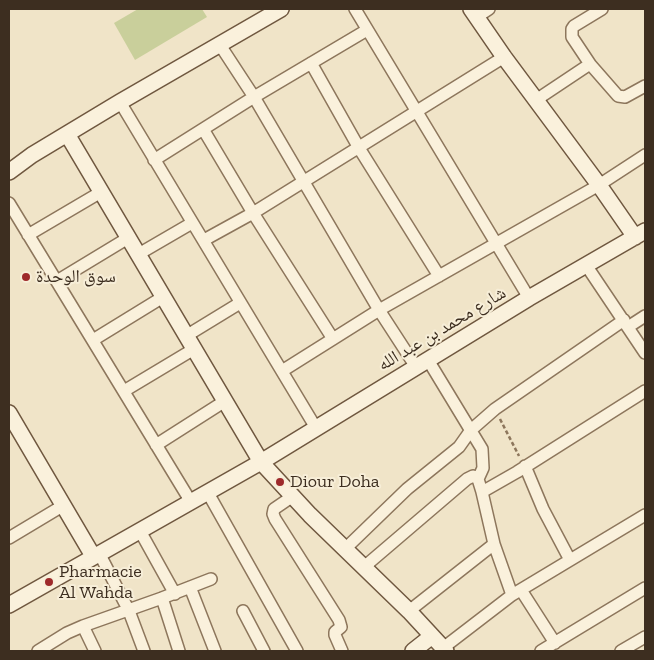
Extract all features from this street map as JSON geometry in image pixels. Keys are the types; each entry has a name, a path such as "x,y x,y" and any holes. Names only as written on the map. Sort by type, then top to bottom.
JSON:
{"street":[{"path":"9,172 32,155 120,102 281,9"},
{"path":"355,9 529,298"},
{"path":"602,9 574,26 572,36 590,64 618,96 625,97 645,86"},
{"path":"479,11 504,57 599,185 640,234"},
{"path":"154,160 254,96 367,30"},
{"path":"220,45 254,96 379,310 422,363 471,430 482,449 483,468 478,480"},
{"path":"204,240 253,213 504,57"},
{"path":"310,63 359,148 438,276"},
{"path":"536,100 590,64"},
{"path":"120,102 316,428"},
{"path":"203,129 253,213 333,339"},
{"path":"67,134 137,255 262,462 310,515 409,611 445,649 516,593 645,515"},
{"path":"282,371 379,310 599,185 645,155"},
{"path":"28,235 101,192"},
{"path":"9,203 191,502"},
{"path":"137,255 192,223"},
{"name":"شارع محمد بن عبد الله","path":"9,604 262,462 529,298 640,234"},
{"path":"57,282 128,238"},
{"path":"586,265 645,353"},
{"path":"93,340 163,297"},
{"path":"186,336 240,304"},
{"path":"345,549 407,488 459,447 471,430 495,409 626,323 645,316"},
{"path":"124,391 194,349"},
{"path":"482,492 645,391"},
{"path":"156,444 225,401"},
{"path":"9,413 129,610 144,651"},
{"path":"525,466 543,509 570,560"},
{"path":"364,567 467,479 473,476 478,480 482,492 494,544 516,593 554,642"},
{"path":"208,493 297,651"},
{"path":"293,496 274,509 273,514 339,620 341,627 334,635 342,651"},
{"path":"9,538 64,505"},
{"path":"140,531 175,594"},
{"path":"409,611 494,544"},
{"path":"39,651 83,626 175,594 211,579"},
{"path":"190,587 215,651"},
{"path":"541,651 645,588"},
{"path":"162,598 179,651"},
{"path":"244,611 264,651"},
{"path":"83,626 94,651"},
{"path":"413,651 432,636"},
{"path":"621,651 645,637"}],"path":[{"path":"495,409 525,466"}],"green space":[{"path":"138,9 202,9 207,17 135,60 114,23"}],"place":[{"name":"سوق الوحدة","path":"26,277"},
{"name":"Diour Doha","path":"280,482"},
{"name":"Pharmacie Al Wahda","path":"49,582"}]}
